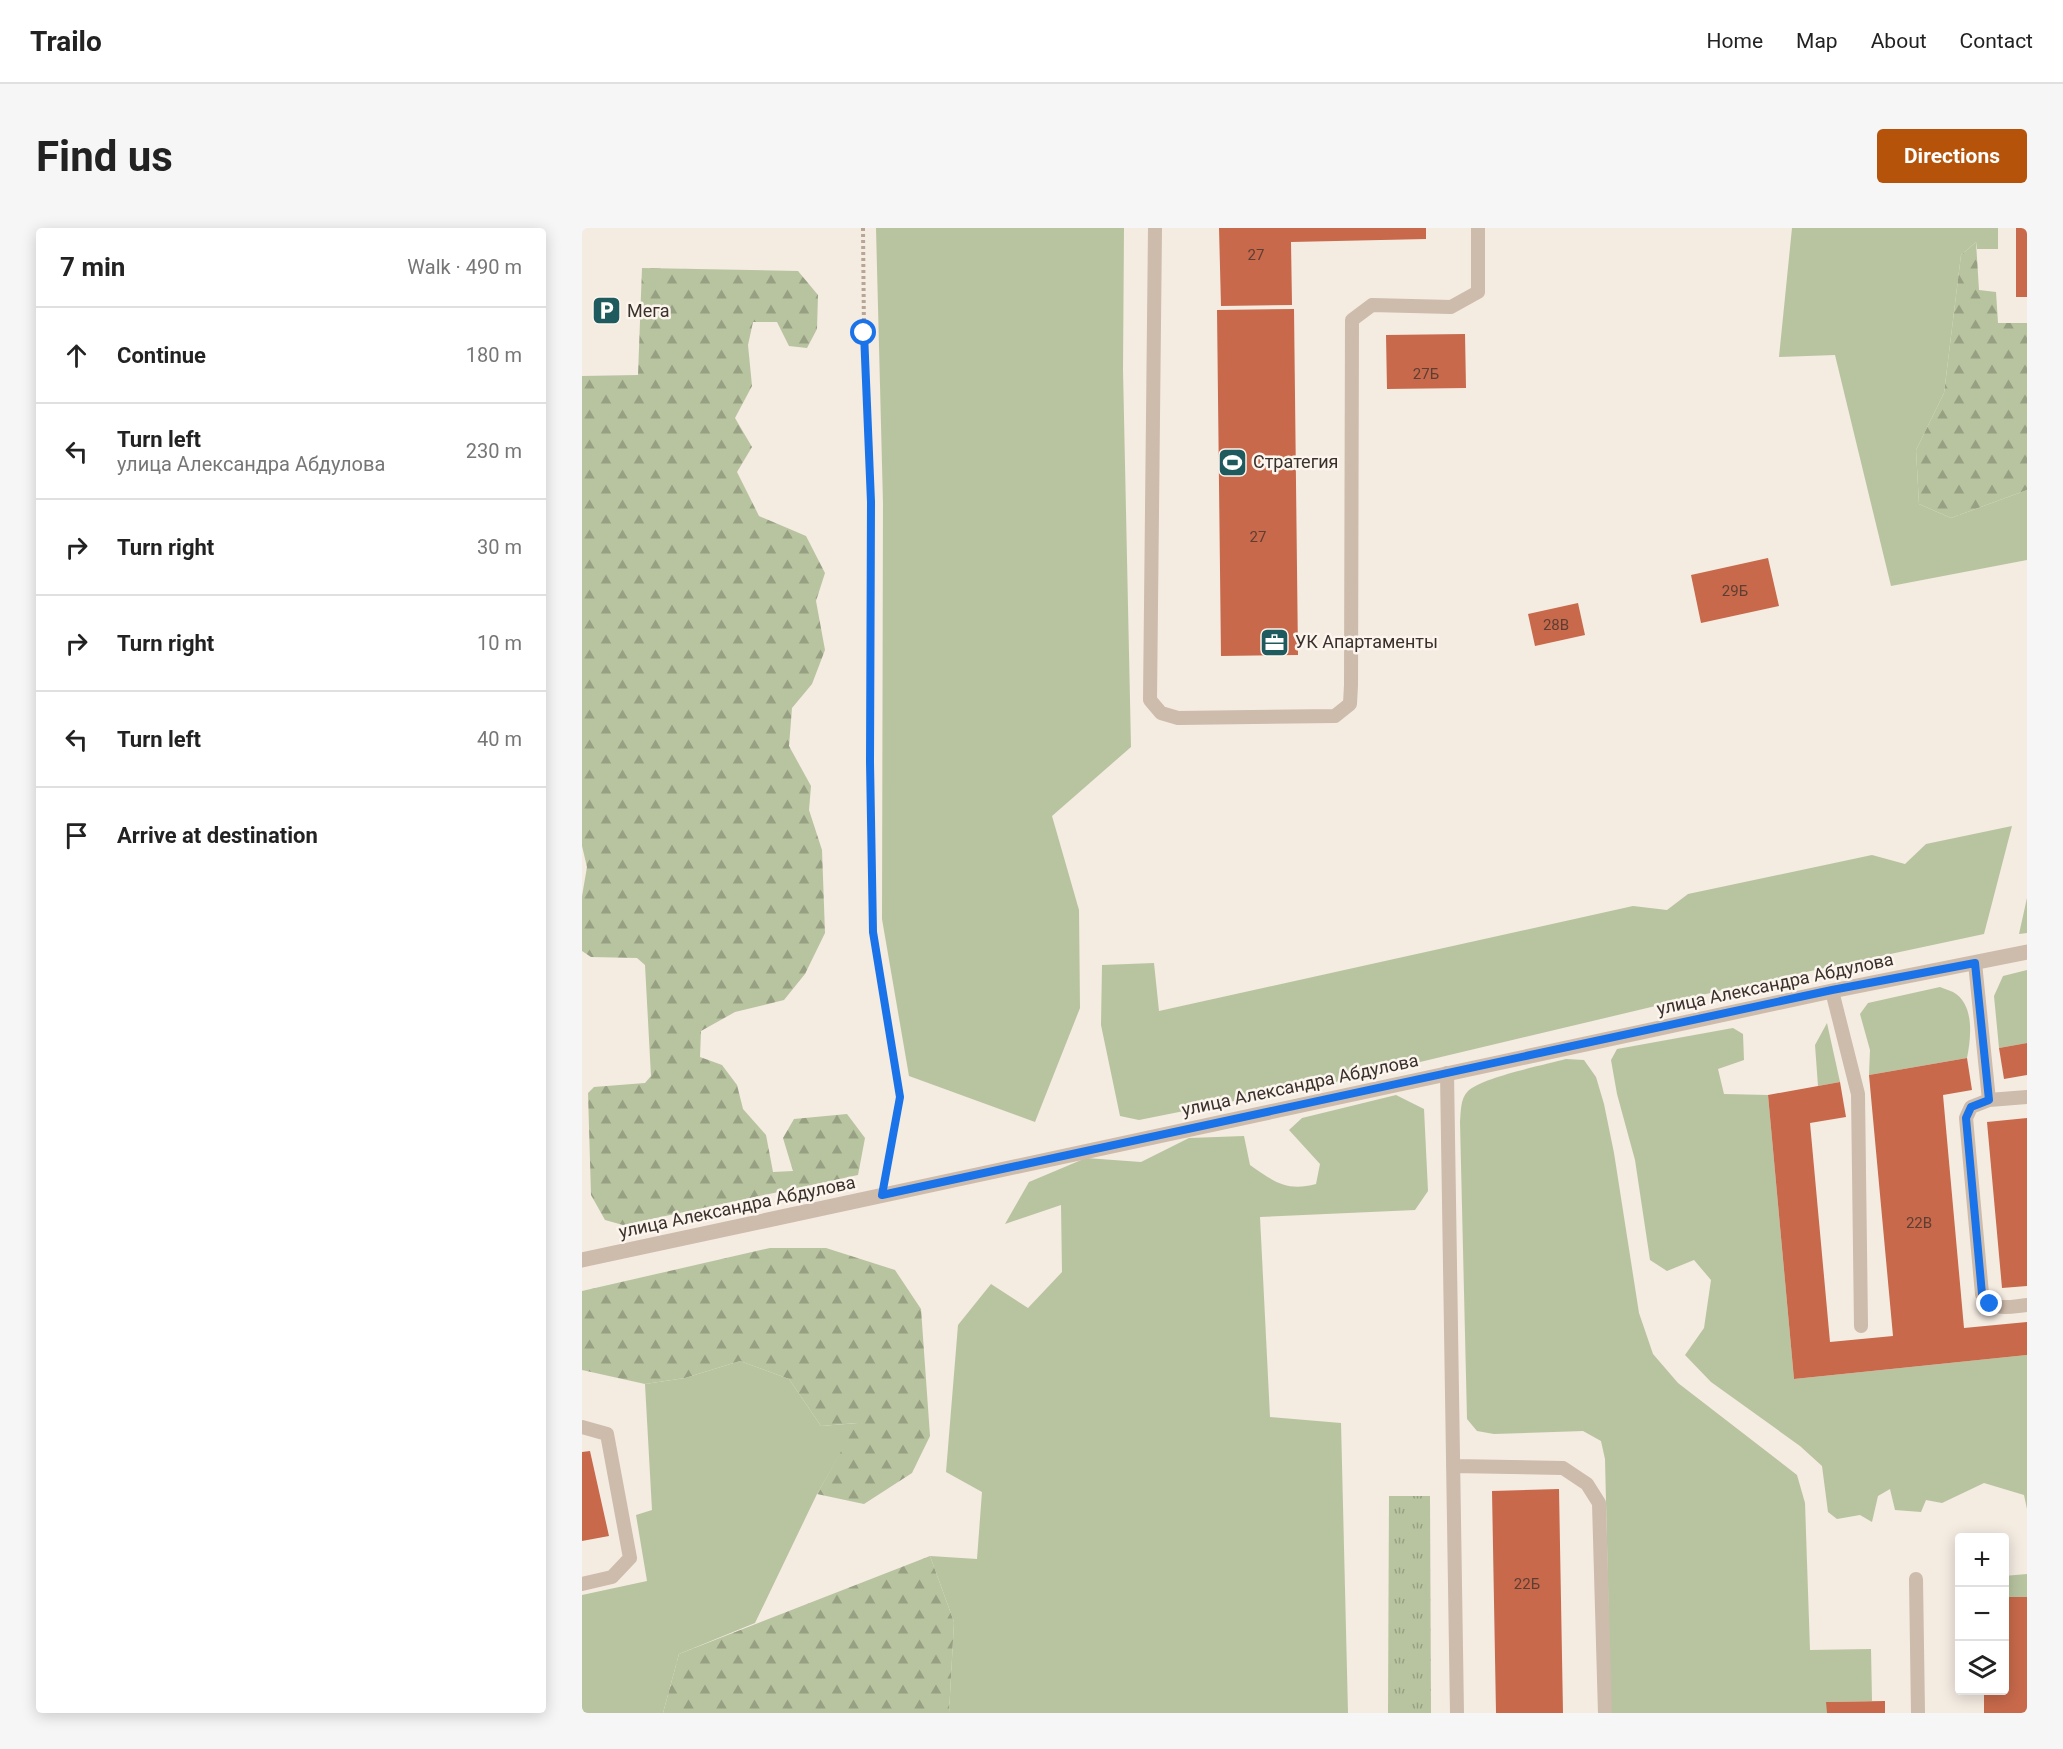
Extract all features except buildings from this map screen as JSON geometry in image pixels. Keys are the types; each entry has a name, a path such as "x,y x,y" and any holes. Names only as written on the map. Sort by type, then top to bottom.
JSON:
{"street":[{"name":"улица Александра Абдулова","path":"582,1260 1832,990 2027,952"}],"lane":[{"path":"1155,228 1150,700 1161,713 1178,718 1335,716 1350,704 1352,320 1372,305 1451,307 1478,292 1478,228"},
{"path":"1975,963 1989,1100"},
{"path":"1832,990 1858,1094 1861,1326"},
{"path":"1447,1074 1457,1713"},
{"path":"2027,1096 1989,1100 1971,1107 1966,1118 1982,1294 1990,1304 2000,1308 2027,1305"},
{"path":"582,1427 607,1434 630,1558 612,1577 582,1584"},
{"path":"1453,1466 1563,1468 1587,1484 1599,1503 1605,1713"},
{"path":"1916,1579 1917,1713"}],"path":[{"path":"863,228 864,333 871,502 870,762 873,932 900,1097 882,1195"}],"green space":[{"path":"876,228 1124,228 1123,370 1131,747 1052,816 1079,910 1080,1008 1035,1122 909,1076 882,919 883,503"},
{"path":"1792,228 1998,228 1998,249 1977,249 1976,242 1961,255 1944,393 1916,450 1919,504 1951,518 2027,490 2027,560 1891,586 1835,355 1779,357"},
{"path":"1976,242 1979,290 1996,292 1998,323 2027,323 2027,490 1951,518 1919,504 1916,450 1944,393 1961,255"},
{"path":"642,268 798,271 818,295 817,329 807,348 789,346 777,322 753,322 748,345 752,386 735,418 752,447 737,472 759,516 806,536 825,573 816,601 825,650 812,684 792,708 789,746 811,786 809,810 822,850 825,933 805,974 784,1000 735,1012 701,1031 700,1057 722,1065 737,1085 743,1109 766,1135 773,1172 793,1171 783,1138 794,1119 847,1114 865,1138 858,1175 623,1225 605,1220 591,1195 588,1093 594,1087 645,1083 651,1076 645,965 637,958 591,957 582,951 582,896 587,867 582,846 582,376 638,375"},
{"path":"2012,826 1984,934 1727,989 1315,1087 1139,1120 1120,1116 1101,1025 1102,965 1154,963 1159,1011 1633,906 1667,910 1688,894 1872,855 1905,864 1926,844"},
{"path":"2027,898 2027,933 2019,934"},
{"path":"2027,970 2027,1043 1999,1048 1994,996 2003,976"},
{"path":"1940,987 1960,997 1965,1005 1970,1022 1967,1058 1869,1075 1870,1050 1860,1014 1868,1003"},
{"path":"1827,1023 1840,1082 1818,1086 1815,1045"},
{"path":"1733,1028 1743,1034 1744,1060 1718,1069 1724,1094 1768,1095 1794,1379 2027,1355 2027,1509 2024,1495 1984,1483 1942,1503 1926,1500 1921,1512 1895,1510 1890,1489 1878,1496 1872,1522 1860,1515 1837,1519 1828,1512 1822,1466 1800,1446 1711,1382 1685,1355 1704,1328 1711,1280 1694,1260 1667,1271 1650,1260 1635,1160 1617,1094 1611,1060 1617,1049"},
{"path":"1566,1059 1584,1060 1596,1077 1604,1104 1639,1313 1653,1354 1678,1383 1797,1475 1805,1503 1810,1650 1871,1649 1872,1701 1827,1702 1827,1713 1611,1713 1605,1459 1601,1441 1583,1431 1494,1434 1477,1431 1467,1419 1460,1122 1462,1102 1468,1091 1487,1081"},
{"path":"1396,1095 1424,1109 1428,1191 1415,1210 1260,1217 1270,1417 1341,1423 1348,1713 949,1713 954,1622 930,1556 977,1559 982,1492 946,1472 958,1325 991,1284 1028,1308 1062,1272 1061,1205 1005,1224 1029,1182 1086,1158 1141,1162 1189,1138 1244,1136 1250,1165 1266,1176 1288,1186 1316,1184 1320,1164 1289,1130 1302,1118"},
{"path":"770,1248 826,1248 895,1270 921,1309 930,1436 912,1473 864,1504 817,1494 857,1423 821,1426 789,1379 740,1361 685,1378 645,1384 582,1370 582,1291"},
{"path":"740,1361 789,1379 821,1426 858,1423 817,1494 755,1623 679,1654 663,1713 582,1713 582,1595 647,1581 636,1515 652,1510 645,1384 685,1378"},
{"path":"1389,1496 1430,1496 1431,1713 1388,1713"},
{"path":"930,1556 954,1622 949,1713 663,1713 679,1654"},
{"path":"2027,1574 2027,1597 2009,1597 2009,1576"}],"place":[{"name":"Мега","path":"606,311"},
{"name":"Стратегия","path":"1232,462"},
{"name":"УК Апартаменты","path":"1274,642"}],"route":[{"path":"864,333 871,502 870,762 873,932 900,1097 882,1195 1832,990 1975,963 1989,1100 1971,1107 1966,1118 1982,1294 1990,1304"}]}
